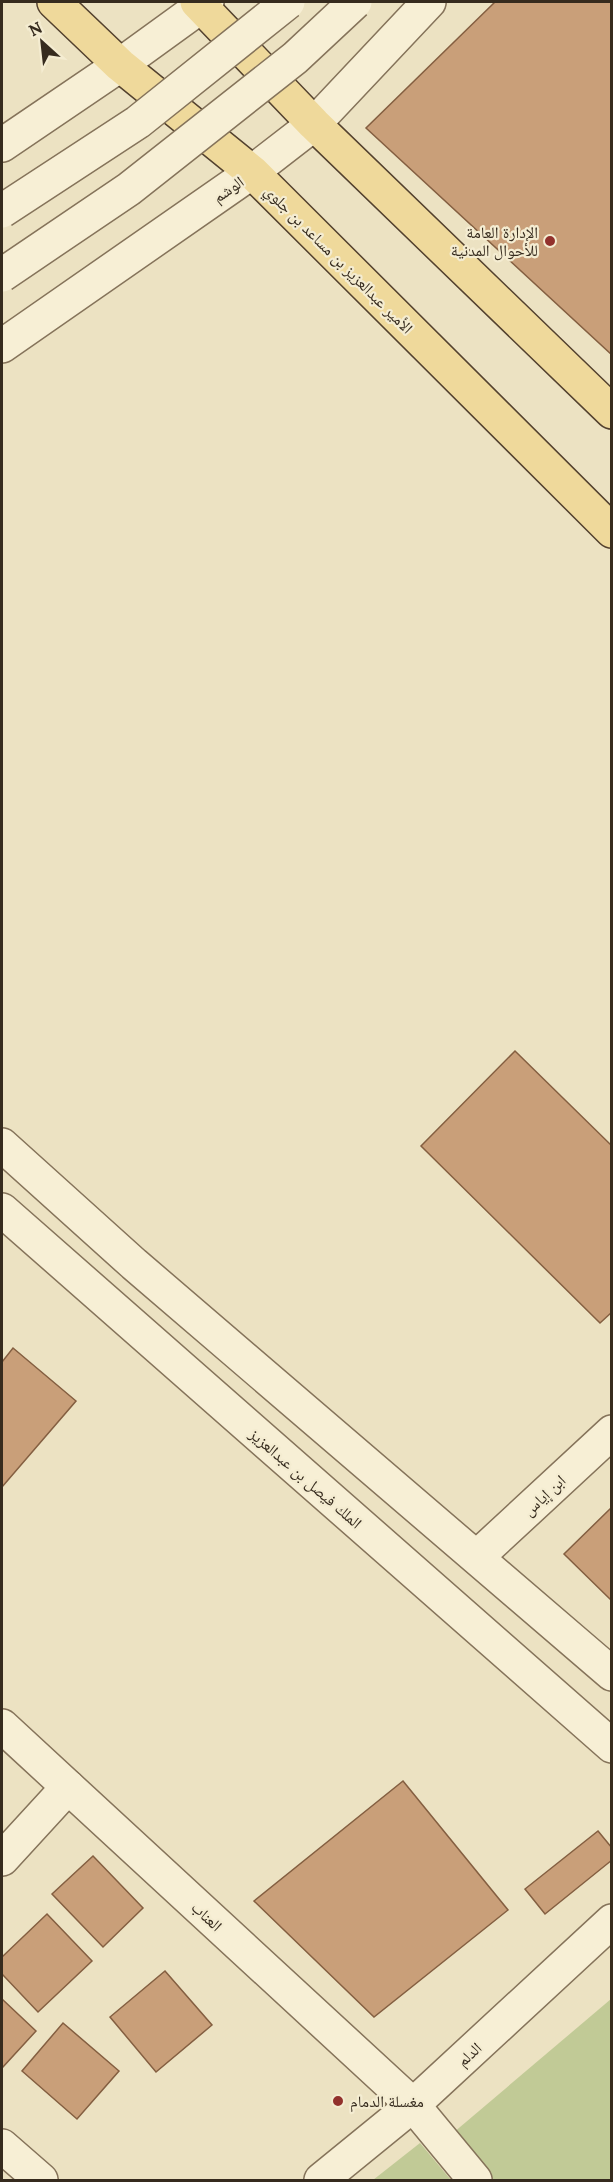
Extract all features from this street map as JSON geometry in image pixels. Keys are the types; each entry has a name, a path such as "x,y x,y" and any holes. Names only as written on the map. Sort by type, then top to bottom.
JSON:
{"main road":[{"name":"الأمير عبدالعزيز بن مساعد بن جلوي","path":"54,2 120,65 252,172 612,531"},
{"path":"201,3 314,124 612,412"}],"street":[{"path":"2,211 138,122 288,2"},
{"path":"2,274 129,189 295,58 356,2"},
{"name":"الوشم","path":"2,346 252,172 314,124 429,2"},
{"path":"2,145 120,65 201,3"},
{"path":"2,1145 143,1272 612,1674"},
{"name":"الملك فيصل بن عبدالعزيز","path":"2,1210 612,1746"},
{"name":"ابن إياس","path":"477,1557 612,1432"},
{"name":"العناب","path":"2,1726 413,2105 475,2181"},
{"path":"2,1858 68,1787"},
{"name":"الدلم","path":"321,2181 413,2105 612,1921"},
{"path":"2,2146 40,2181"}],"green space":[{"path":"611,1999 611,2180 493,2180 453,2133"},
{"path":"420,2143 451,2180 373,2180"}],"building":[{"name":"الإدارة العامة للأحوال المدنية","path":"495,2 612,2 612,355 366,128"},
{"path":"515,1051 612,1146 612,1312 600,1323 421,1146"},
{"path":"13,1348 76,1401 2,1487 2,1362"},
{"path":"612,1507 612,1601 564,1554"},
{"path":"403,1781 508,1910 374,2017 254,1901"},
{"path":"598,1831 612,1848 612,1860 545,1914 525,1889"},
{"path":"93,1856 143,1908 103,1947 52,1894"},
{"path":"47,1914 92,1961 38,2012 2,1974 2,1957"},
{"path":"165,1971 212,2025 156,2072 110,2017"},
{"path":"2,1999 36,2031 2,2068"},
{"path":"63,2023 119,2071 77,2119 22,2071"}],"place":[{"name":"الإدارة العامة للأحوال المدنية","path":"550,241"},
{"name":"مغسلة الدمام","path":"338,2101"}]}
